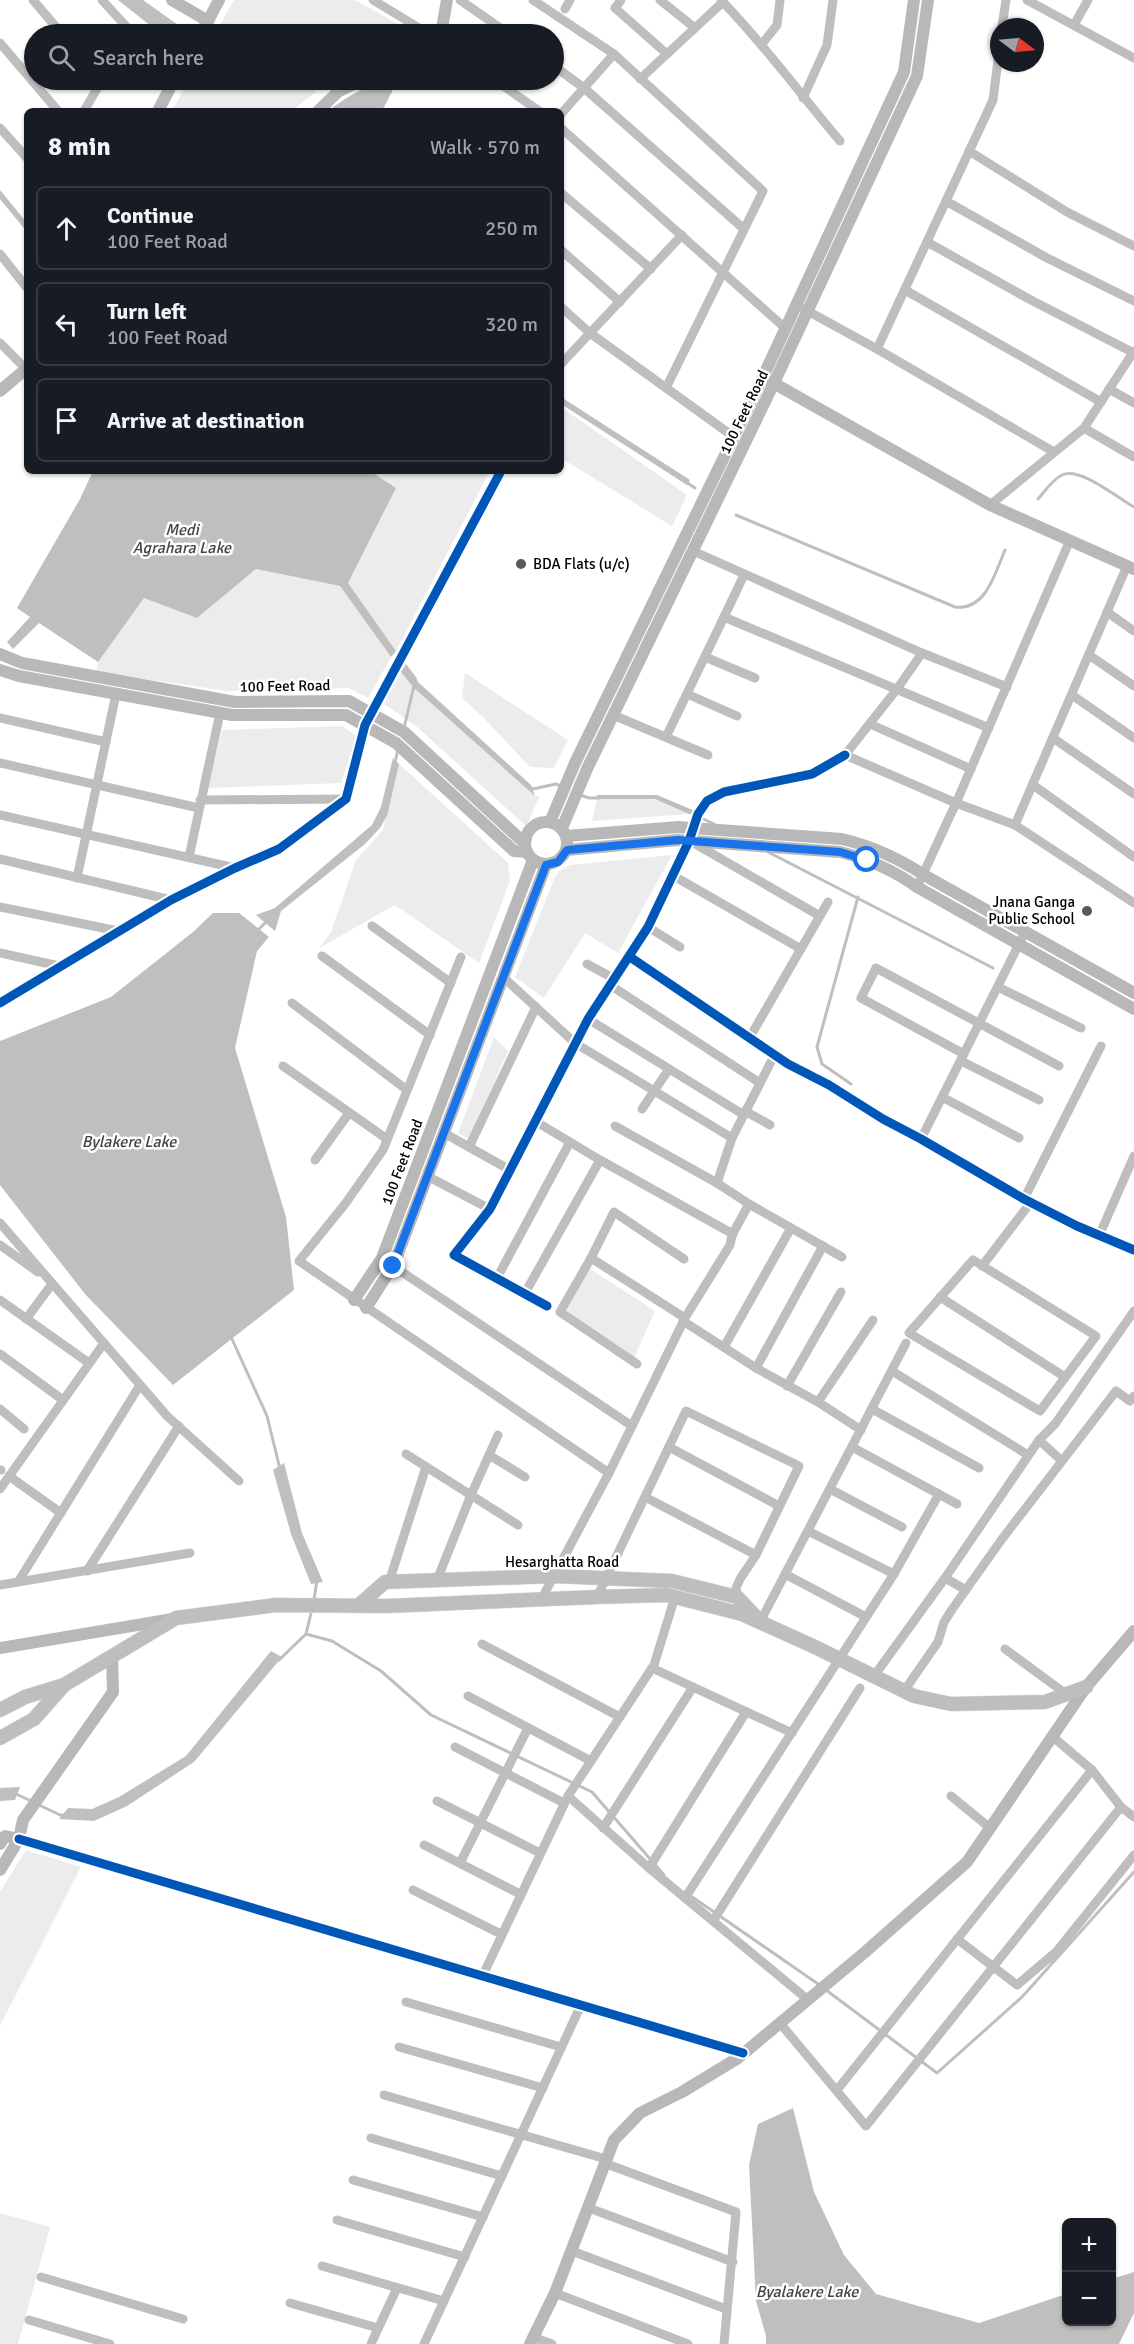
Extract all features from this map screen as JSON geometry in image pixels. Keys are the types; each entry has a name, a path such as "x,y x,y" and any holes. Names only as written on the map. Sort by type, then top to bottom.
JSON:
{"main road":[{"path":"172,0 208,21"},
{"path":"206,24 219,0"},
{"path":"443,24 447,0"},
{"name":"100 Feet Road","path":"550,822 575,763 763,377 904,72 914,0"},
{"name":"100 Feet Road","path":"564,832 567,816 587,769 774,384 917,76 928,0"},
{"path":"160,108 169,90"},
{"path":"321,108 341,90"},
{"path":"0,391 24,368"},
{"path":"763,377 990,505 1130,567"},
{"name":"100 Feet Road","path":"0,654 15,661 235,702 347,700 404,732 520,839 526,838"},
{"name":"100 Feet Road","path":"5,672 232,715 342,714 396,743 514,851 530,856 382,1258 354,1300"},
{"path":"564,832 567,850 558,862 546,865 530,856 526,838 529,831 537,824 550,822 564,832 678,827 842,839 886,853 1134,993"},
{"path":"567,850 689,841 840,852 881,866 1134,1009"},
{"name":"100 Feet Road","path":"366,1308 393,1266 546,865"},
{"name":"Hesarghatta Road","path":"389,1582 554,1576 606,1578 672,1581 737,1597"},
{"path":"360,1605 385,1582 389,1582"},
{"path":"0,1648 176,1618 276,1605 360,1605 667,1595 742,1614 839,1658 914,1696 951,1704 1045,1702 1086,1687"},
{"path":"737,1597 760,1622"},
{"path":"0,1710 25,1696 64,1685 176,1618"},
{"path":"531,2340 555,2293 614,2140 640,2113 682,2092 743,2053 864,1953 967,1862 1086,1687 1134,1631"},
{"path":"0,1870 19,1839 23,1820 113,1692 112,1657"},
{"path":"0,1738 34,1719 64,1685"},
{"path":"0,1844 5,1836 19,1839"}],"street":[{"path":"33,0 54,24"},
{"path":"102,0 122,24"},
{"path":"373,0 413,24"},
{"path":"460,0 495,24"},
{"path":"533,0 614,54 763,191 666,388"},
{"path":"621,0 615,8 667,54"},
{"path":"660,0 695,28"},
{"path":"762,44 777,25 780,0"},
{"path":"803,98 827,45 833,0"},
{"path":"1003,18 1006,0"},
{"path":"1027,0 1131,56 1134,45"},
{"path":"1074,25 1088,0"},
{"path":"640,79 722,1 762,44 803,98 840,141"},
{"path":"0,43 24,71"},
{"path":"564,111 614,54"},
{"path":"878,349 993,100 996,72"},
{"path":"564,73 584,88 744,230"},
{"path":"40,90 55,108"},
{"path":"86,108 96,90"},
{"path":"509,90 534,108"},
{"path":"0,128 24,155"},
{"path":"564,131 785,328"},
{"path":"969,151 1067,212 1134,246"},
{"path":"564,196 651,269"},
{"path":"946,201 1047,258 1134,302"},
{"path":"564,361 682,235"},
{"path":"927,242 1029,299 1134,352 1084,428 990,505"},
{"path":"564,253 620,302"},
{"path":"0,254 24,284"},
{"path":"905,290 1101,402"},
{"path":"796,305 878,349 1054,452"},
{"path":"564,311 590,333 734,437"},
{"path":"0,343 24,364"},
{"path":"1109,389 1134,403"},
{"path":"1084,428 1134,457"},
{"path":"0,1003 171,900 279,849 346,799 365,725 499,474"},
{"path":"917,887 971,769 1070,540"},
{"path":"693,551 922,653 1007,687"},
{"path":"1015,825 1107,612 1130,567"},
{"path":"666,737 744,575"},
{"path":"1107,612 1134,631"},
{"path":"724,617 989,728"},
{"path":"548,1306 454,1255 490,1209 588,1019 648,927 689,841 698,814 707,801 724,792 812,774 845,755 922,653"},
{"path":"1089,655 1134,686"},
{"path":"705,657 755,678"},
{"path":"77,878 116,694"},
{"path":"687,694 737,716"},
{"path":"1072,695 1134,738"},
{"path":"189,858 220,713"},
{"path":"614,715 708,755"},
{"path":"0,718 106,742"},
{"path":"870,724 971,769"},
{"path":"1053,738 1134,794"},
{"path":"845,755 956,803 1015,825 1134,903"},
{"path":"0,763 97,785 199,804 346,799"},
{"path":"1033,785 1134,857"},
{"path":"0,816 235,868"},
{"path":"689,841 820,916"},
{"path":"0,859 171,900"},
{"path":"672,875 801,949"},
{"path":"750,1037 828,902"},
{"path":"0,907 118,932"},
{"path":"372,926 451,983"},
{"path":"648,927 680,947"},
{"path":"921,1138 1025,932"},
{"path":"0,953 59,966"},
{"path":"322,956 429,1035"},
{"path":"461,957 383,1150 345,1204 299,1261 609,1473"},
{"path":"630,957 774,1056 1028,1201 1099,1236 1134,1250"},
{"path":"587,964 760,1083"},
{"path":"1039,1100 861,998 876,968 1059,1066"},
{"path":"503,977 575,1043 732,1138"},
{"path":"998,987 1081,1028"},
{"path":"292,1003 407,1090"},
{"path":"469,1147 536,1007"},
{"path":"588,1019 744,1113 770,1125"},
{"path":"982,1266 1028,1201 1101,1046"},
{"path":"717,1183 732,1138 774,1056"},
{"path":"283,1066 387,1139"},
{"path":"642,1109 669,1069"},
{"path":"942,1097 1019,1138"},
{"path":"315,1160 349,1113"},
{"path":"535,1121 733,1234"},
{"path":"615,1126 842,1257"},
{"path":"444,1133 510,1170"},
{"path":"497,1278 570,1142"},
{"path":"1099,1236 1134,1156"},
{"path":"525,1293 600,1160"},
{"path":"427,1176 490,1209"},
{"path":"542,1599 609,1473 684,1320 730,1245 733,1234 749,1204"},
{"path":"637,1364 560,1312 614,1212 684,1259"},
{"path":"0,1223 167,1416 239,1481"},
{"path":"724,1347 791,1228"},
{"path":"0,1245 51,1282"},
{"path":"756,1368 824,1246"},
{"path":"591,1258 756,1368 818,1402 861,1430"},
{"path":"973,1260 1096,1336 1040,1411 909,1333 940,1297 973,1260"},
{"path":"393,1266 632,1426"},
{"path":"26,1319 51,1282"},
{"path":"787,1386 841,1292"},
{"path":"940,1297 1065,1377"},
{"path":"0,1300 90,1363"},
{"path":"874,1676 945,1578 1028,1455 1055,1424 1134,1311"},
{"path":"818,1402 873,1320"},
{"path":"0,1489 4,1472 63,1400 104,1343"},
{"path":"760,1622 906,1344"},
{"path":"0,1354 63,1400"},
{"path":"892,1371 1028,1455"},
{"path":"18,1582 140,1385"},
{"path":"904,1691 939,1642 944,1622 966,1590 1002,1539 1116,1390 1130,1401 1134,1396"},
{"path":"0,1409 24,1429"},
{"path":"872,1409 979,1468"},
{"path":"597,1597 686,1411 799,1466 756,1555 736,1588 742,1614"},
{"path":"87,1571 179,1426"},
{"path":"437,1580 498,1435"},
{"path":"1039,1440 1062,1461"},
{"path":"852,1447 957,1504"},
{"path":"669,1448 779,1506"},
{"path":"406,1454 518,1525"},
{"path":"489,1455 525,1477"},
{"path":"389,1582 426,1467"},
{"path":"4,1472 61,1513"},
{"path":"830,1489 902,1527"},
{"path":"685,1898 894,1574 939,1494"},
{"path":"645,1497 756,1555"},
{"path":"808,1531 894,1574"},
{"path":"0,1585 190,1553"},
{"path":"785,1574 866,1617"},
{"path":"945,1578 966,1590"},
{"path":"483,1975 566,1799 652,1668 674,1600"},
{"path":"482,1644 620,1717"},
{"path":"1005,1649 1066,1694"},
{"path":"652,1668 792,1733"},
{"path":"603,1828 693,1687"},
{"path":"713,1921 860,1688"},
{"path":"468,1696 591,1761"},
{"path":"649,1868 746,1712"},
{"path":"460,1863 528,1728"},
{"path":"1053,1737 1092,1770 1121,1807 1134,1817"},
{"path":"454,1747 505,1773 566,1799 807,1999"},
{"path":"837,2090 1092,1770"},
{"path":"951,1796 990,1828"},
{"path":"437,1801 540,1853"},
{"path":"779,2022 866,2126 1121,1807"},
{"path":"19,1839 743,2053"},
{"path":"424,1845 520,1894"},
{"path":"957,1939 1017,1985 1056,1952 1134,1855"},
{"path":"413,1890 501,1934"},
{"path":"406,2002 561,2047"},
{"path":"424,2344 581,2005"},
{"path":"399,2047 543,2088"},
{"path":"384,2095 604,2161 735,2212 733,2262 726,2309 724,2344"},
{"path":"371,2138 502,2176"},
{"path":"353,2180 483,2217"},
{"path":"589,2208 733,2262"},
{"path":"337,2220 465,2257"},
{"path":"572,2251 726,2309"},
{"path":"322,2266 444,2301"},
{"path":"41,2277 183,2319"},
{"path":"370,2344 397,2288"},
{"path":"555,2293 688,2344"},
{"path":"290,2303 378,2328"},
{"path":"29,2320 110,2344"},
{"path":"531,2340 552,2344"}],"shaded area":[{"path":"234,0 355,0 398,24 221,24"},
{"path":"184,90 316,90 295,108 174,108"},
{"path":"564,409 687,495 672,526 564,460"},
{"path":"375,474 488,474 396,651 348,583 396,488"},
{"path":"256,569 340,586 391,657 368,698 349,688 227,691 96,672 98,662 144,597 197,618"},
{"path":"401,672 413,687 535,796 540,796 526,826 416,726 384,704"},
{"path":"465,673 568,740 554,768 530,767 462,698"},
{"path":"342,726 357,736 341,783 208,788 222,730"},
{"path":"399,764 508,863 510,881 479,963 395,905 319,948 331,932 356,860 383,830"},
{"path":"646,798 664,802 689,814 592,821 597,799"},
{"path":"672,855 618,953 585,933 544,998 515,977 555,877 560,870 570,865"},
{"path":"494,1037 508,1051 469,1139 458,1133"},
{"path":"589,1268 655,1311 634,1358 566,1312"},
{"path":"26,1850 81,1867 0,2026 0,1892"},
{"path":"0,2213 50,2227 18,2344 0,2344"}],"water":[{"path":"118,0 143,0 177,24 148,24"},
{"path":"362,90 393,90 384,108 332,108"},
{"path":"0,190 24,219 24,228 0,199"},
{"path":"564,399 690,480 687,485 564,406"},
{"name":"Medi Agrahara Lake","path":"92,474 375,474 396,488 348,583 396,651 391,657 340,586 256,569 197,618 144,598 98,662 39,623 13,649 7,642 30,617 17,608 80,499"},
{"path":"406,664 418,682 531,785 535,796 413,687 401,672"},
{"path":"393,758 399,764 387,816 380,828 365,844 281,911 275,931 256,915 275,908 372,825 381,807"},
{"path":"597,795 657,795 695,811 689,814 655,799 597,799"},
{"name":"Bylakere Lake","path":"213,913 239,913 269,937 257,951 235,1048 286,1217 294,1290 173,1385 85,1294 0,1185 0,1041 111,997 193,932"},
{"path":"284,1463 302,1533 323,1582 311,1584 291,1534 273,1470"},
{"path":"271,1651 282,1657 194,1762 127,1806 94,1821 59,1819 68,1808 92,1809 119,1797 186,1756"},
{"path":"20,1787 15,1800 0,1801 0,1788"},
{"name":"Byalakere Lake","path":"793,2108 814,2192 844,2255 876,2294 979,2323 1062,2295 1062,2326 1116,2326 1116,2278 1134,2272 1134,2313 1119,2344 766,2344 766,2336 756,2301 749,2165 758,2124"}],"waterway":[{"path":"1038,499 1055,480 1069,473 1088,479 1134,507"},
{"path":"686,482 695,488"},
{"path":"736,515 955,607 966,607 982,597 993,579 1005,550"},
{"path":"404,728 414,686"},
{"path":"395,763 398,749"},
{"path":"530,787 533,789 556,784 561,786"},
{"path":"580,795 600,798"},
{"path":"687,811 714,824"},
{"path":"768,852 993,968"},
{"path":"851,1084 822,1064 817,1047 858,897"},
{"path":"257,931 267,921"},
{"path":"232,1339 267,1416 280,1469"},
{"path":"314,1600 317,1580"},
{"path":"279,1660 306,1634 312,1609"},
{"path":"306,1634 332,1641 381,1671 431,1715 592,1792 664,1875"},
{"path":"16,1794 31,1801"},
{"path":"37,1804 64,1815"},
{"path":"826,1990 937,2073 1022,1997 1134,1872"},
{"path":"688,1894 821,1986"}],"cycle path":[{"path":"0,1003 171,900 279,849 346,799 365,725 499,474"},
{"path":"547,1306 454,1255 490,1209 588,1019 648,927 689,841 698,814 707,801 724,792 812,774 845,755"},
{"path":"630,957 788,1064 829,1085 883,1119 1024,1199 1077,1226 1134,1250"},
{"path":"19,1839 743,2053"}],"place":[{"name":"BDA Flats (u/c)","path":"521,564"},
{"name":"Jnana Ganga Public School","path":"1087,911"}],"route":[{"path":"393,1266 546,865 558,862 567,850 678,840 840,852 867,860"}]}
